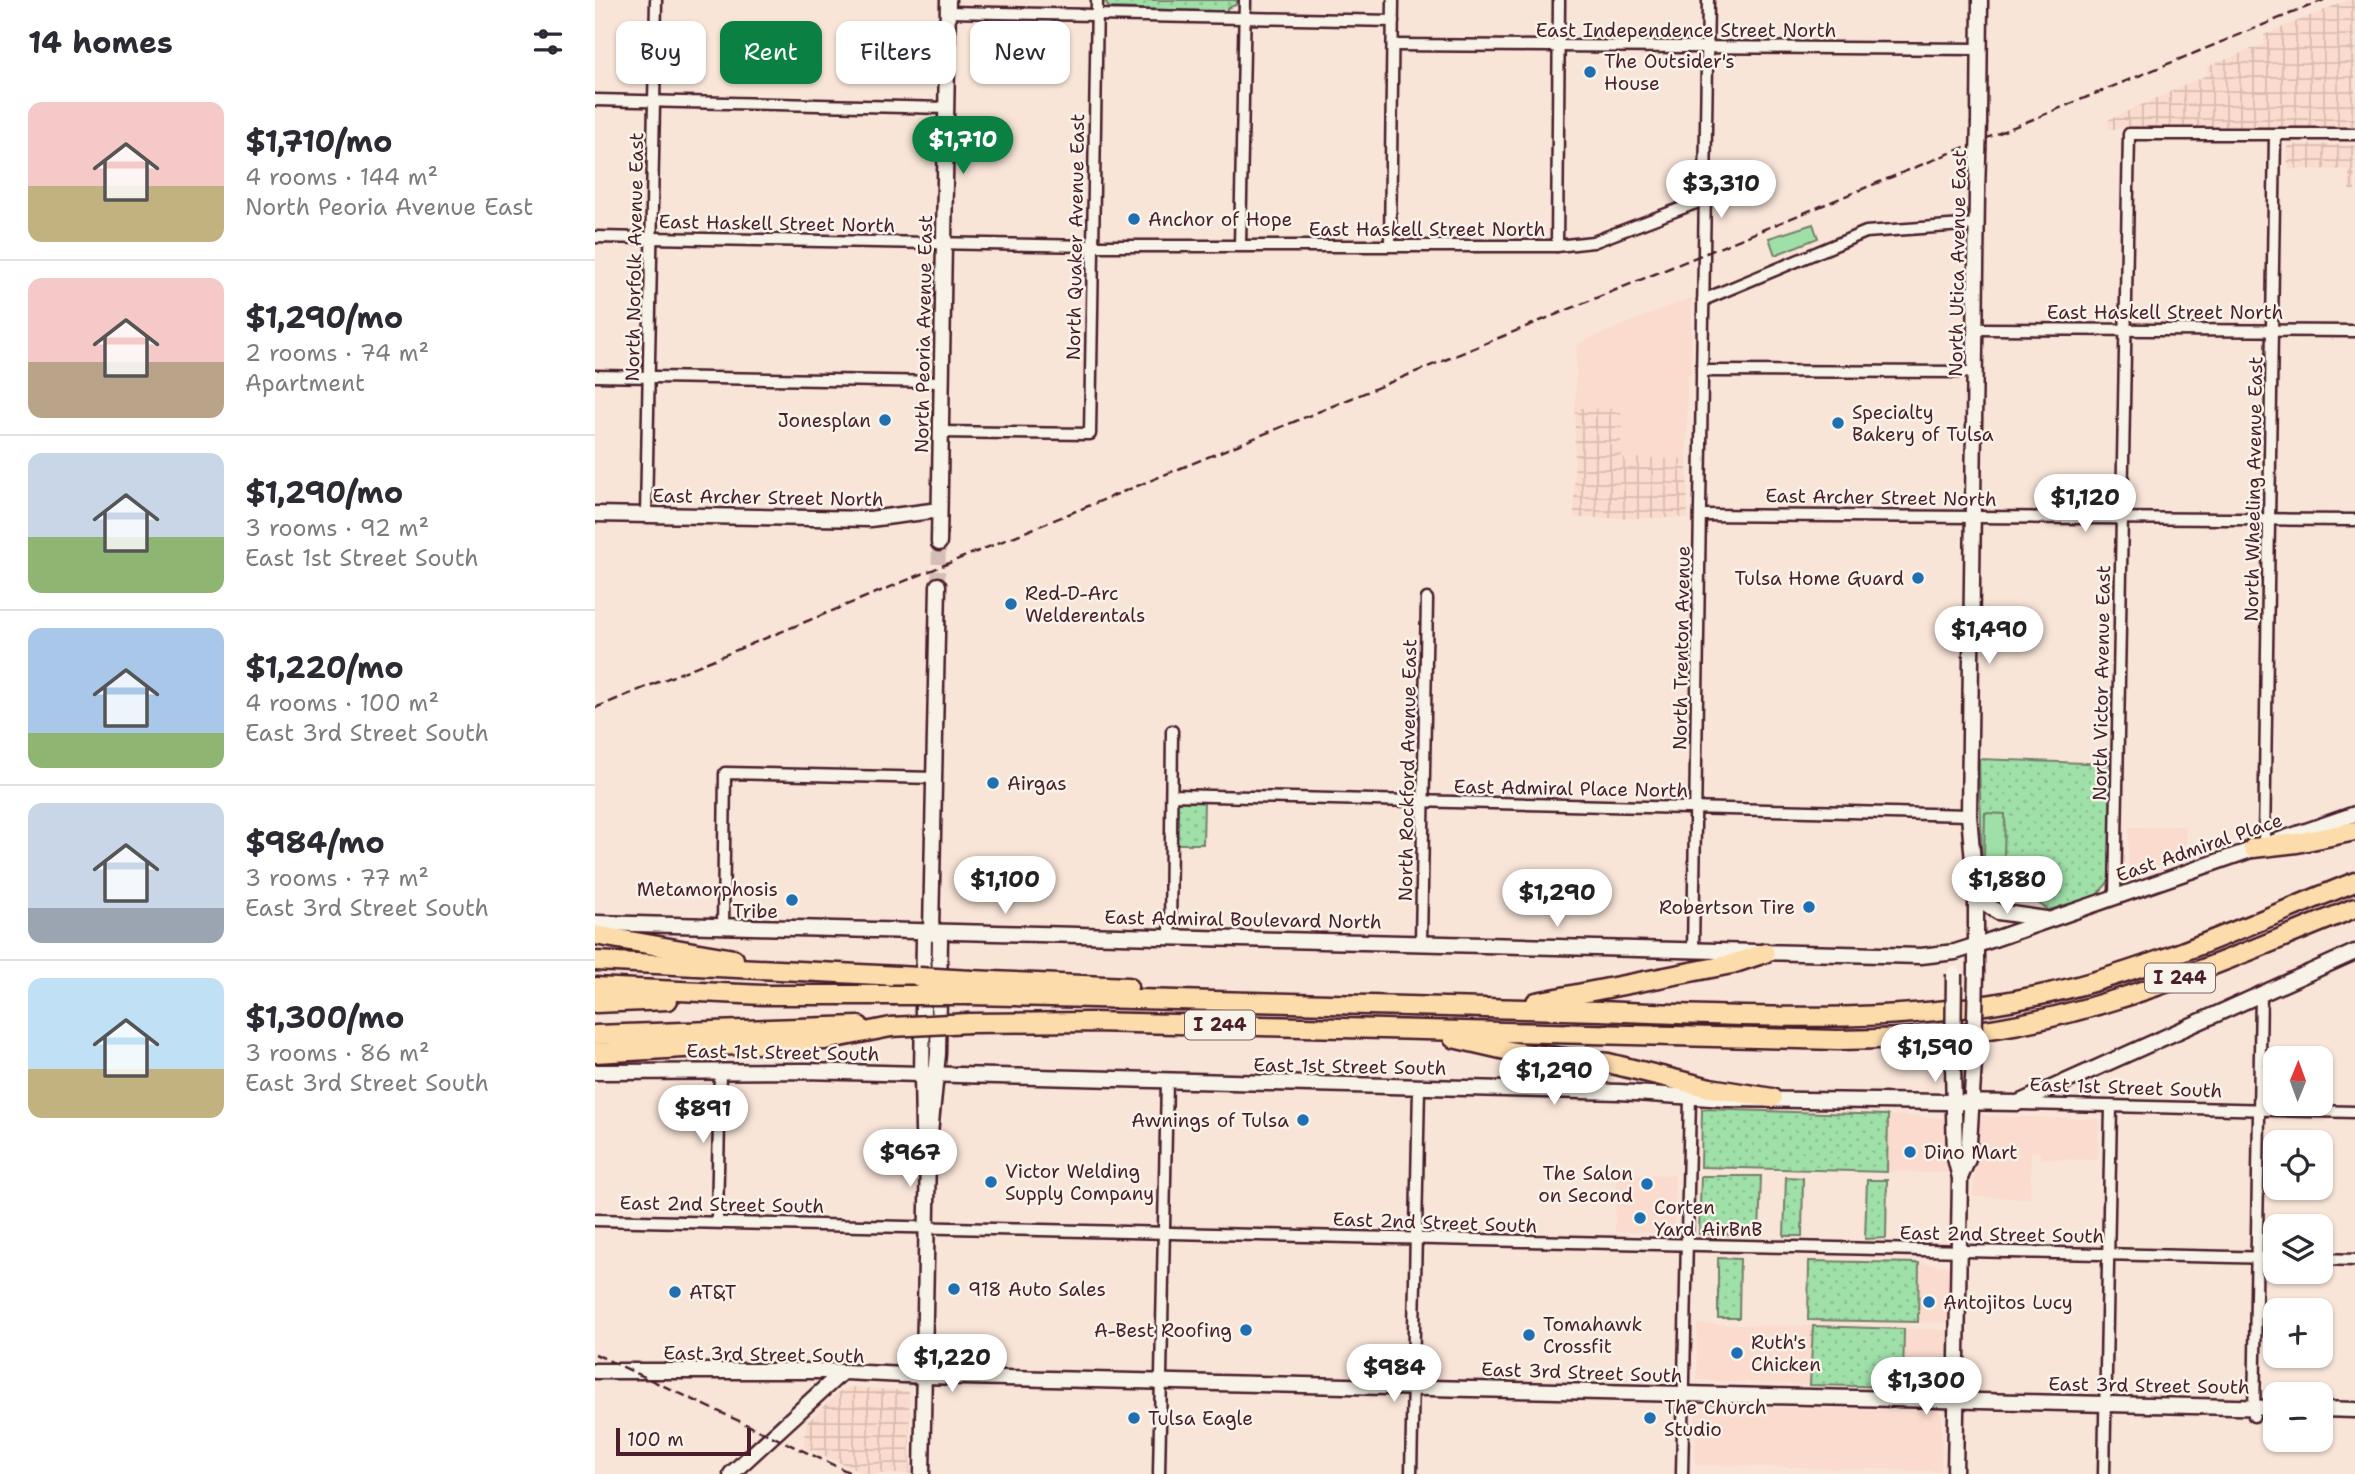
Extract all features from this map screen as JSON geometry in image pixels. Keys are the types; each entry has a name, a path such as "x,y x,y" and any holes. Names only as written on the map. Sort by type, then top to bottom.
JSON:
{"highway":[{"path":"2259,846 2297,844 2355,831"},
{"name":"I 244","path":"970,988 1221,1001 1857,1017 1912,1014 1998,1003 2129,971 2355,882"},
{"name":"I 244","path":"595,1033 615,1035 822,1025 891,1027 1092,1022 1837,1040 1945,1036 2045,1018 2143,991 2355,908"},
{"path":"595,935 685,948 788,972"},
{"path":"1504,1008 1732,964 1765,953"},
{"path":"595,961 891,976 970,988"},
{"path":"595,987 763,995 892,995 970,988"},
{"path":"595,1003 763,995"},
{"path":"595,1053 825,1040 891,1027"},
{"path":"1416,1030 1514,1052 1608,1063 1710,1088 1772,1098"}],"main road":[{"name":"North Utica Avenue East","path":"1960,1178 1968,1158 1973,1103 1977,945 1969,815 1980,0"},
{"name":"North Peoria Avenue East","path":"939,543 948,6"},
{"name":"East Archer Street North","path":"595,514 870,519 939,510"},
{"path":"922,1474 928,1153 923,1131 929,1074 924,937 931,932 938,585"},
{"name":"East Admiral Place","path":"1955,952 2355,814"},
{"path":"1976,897 1998,912 2049,920"},
{"name":"East Admiral Boulevard North","path":"595,923 1888,957 1955,952"},
{"path":"1955,952 1953,1102 1955,1158 1960,1178 1955,1474"},
{"path":"2018,1103 2355,952"},
{"name":"East 1st Street South","path":"595,1072 720,1070 929,1074 1620,1092 1690,1097 2018,1103"},
{"name":"East 3rd Street South","path":"595,1371 825,1371 840,1374 1957,1400 2263,1410"},
{"path":"731,1474 840,1374"},
{"path":"2333,1409 2355,1410"}],"street":[{"name":"North Norfolk Avenue East","path":"646,515 656,0"},
{"name":"North Quaker Avenue East","path":"941,432 1090,433 1097,0"},
{"path":"1240,245 1245,0"},
{"path":"1390,245 1393,0"},
{"path":"1557,246 1559,0"},
{"name":"North Trenton Avenue","path":"1693,950 1708,0"},
{"path":"948,6 1096,15 1393,21"},
{"name":"East Independence Street North","path":"1393,45 1979,49"},
{"path":"595,100 947,108"},
{"name":"North Victor Avenue East","path":"2115,897 2129,134 2276,135"},
{"path":"2276,135 2355,134"},
{"name":"North Wheeling Avenue East","path":"2259,846 2271,519 2276,135"},
{"name":"East Haskell Street North","path":"595,237 1093,246 1557,246 1593,242 1706,200"},
{"path":"1703,300 1866,232 1977,224"},
{"name":"East Haskell Street North","path":"1975,329 2355,331"},
{"path":"1702,371 1975,372"},
{"path":"595,376 941,382"},
{"name":"East Archer Street North","path":"1700,515 2355,520"},
{"name":"North Rockford Avenue East","path":"1421,943 1427,599"},
{"path":"1170,937 1173,731"},
{"path":"723,926 725,773 935,778"},
{"name":"East Admiral Place North","path":"1172,795 1969,815"},
{"path":"2254,1412 2261,993"},
{"path":"717,1222 720,1070"},
{"path":"1159,1474 1167,1080"},
{"path":"1411,1474 1419,1087"},
{"path":"1682,1474 1690,1097"},
{"name":"East 1st Street South","path":"2018,1103 2355,1112"},
{"path":"2104,1474 2111,1107"},
{"name":"East 2nd Street South","path":"595,1220 2263,1258"},
{"path":"2333,1259 2355,1260"}],"shaded area":[{"path":"2348,0 2355,0 2355,129 2108,129 2108,120 2207,75 2207,67 2264,44 2264,35"},
{"path":"2290,144 2355,145 2355,190 2349,190 2349,170 2288,169 2287,147"},
{"path":"1692,297 1691,374 1687,375 1687,459 1621,458 1622,410 1575,408 1577,344"},
{"path":"1575,408 1622,409 1621,458 1687,459 1688,518 1574,518"},
{"path":"2186,826 2186,856 2128,877 2129,827"},
{"path":"1888,1115 1944,1118 1949,1173 1887,1172"},
{"path":"1983,1116 2099,1119 2098,1160 2040,1159 2040,1152 2031,1151 2030,1198 1973,1197 1978,1124"},
{"path":"1616,1173 1675,1175 1674,1233 1615,1232"},
{"path":"1919,1263 1949,1266 1948,1323 1918,1322"},
{"path":"1697,1324 1813,1326 1810,1385 1697,1380"},
{"path":"1904,1329 1947,1330 1946,1387 1903,1387"},
{"path":"851,1387 909,1391 910,1474 865,1474 803,1446 806,1423 841,1390"},
{"path":"1696,1406 1938,1411 1942,1413 1941,1471 1695,1465"}],"green space":[{"path":"1105,0 1237,0 1236,5 1227,8 1227,12 1112,8 1108,7"},
{"path":"1813,224 1818,238 1775,255 1769,238"},
{"path":"1979,759 2112,764 2110,880 2097,895 2049,910 2033,900 1983,892"},
{"path":"1180,800 1204,801 1203,844 1176,844 1177,805"},
{"path":"1985,813 2005,814 2004,858 1984,858"},
{"path":"1702,1109 1888,1115 1887,1172 1701,1167"},
{"path":"1701,1176 1761,1176 1759,1235 1699,1234"},
{"path":"1786,1177 1803,1178 1802,1236 1784,1236"},
{"path":"1867,1180 1887,1180 1886,1238 1865,1239"},
{"path":"1718,1258 1740,1259 1739,1318 1718,1318"},
{"path":"1809,1261 1919,1263 1918,1322 1808,1320"},
{"path":"1813,1326 1904,1329 1903,1387 1810,1385"}],"tunnel":[{"path":"938,585 939,543"}],"railway":[{"path":"595,708 2324,0"},
{"path":"595,1354 853,1474"}],"place":[{"name":"The Outsider's House","path":"1590,72"},
{"name":"Anchor of Hope","path":"1134,219"},
{"name":"Jonesplan","path":"885,420"},
{"name":"Specialty Bakery of Tulsa","path":"1838,423"},
{"name":"Tulsa Home Guard","path":"1918,578"},
{"name":"Red-D-Arc Welderentals","path":"1011,604"},
{"name":"Airgas","path":"993,783"},
{"name":"Metamorphosis Tribe","path":"792,900"},
{"name":"Robertson Tire","path":"1809,907"},
{"name":"Awnings of Tulsa","path":"1303,1120"},
{"name":"Dino Mart","path":"1910,1152"},
{"name":"Victor Welding Supply Company","path":"991,1182"},
{"name":"The Salon on Second","path":"1647,1184"},
{"name":"Corten Yard AirBnB","path":"1640,1218"},
{"name":"918 Auto Sales","path":"954,1289"},
{"name":"AT&T","path":"675,1292"},
{"name":"Antojitos Lucy","path":"1929,1302"},
{"name":"A-Best Roofing","path":"1246,1330"},
{"name":"Tomahawk Crossfit","path":"1529,1335"},
{"name":"Ruth's Chicken","path":"1737,1353"},
{"name":"Tulsa Eagle","path":"1134,1418"},
{"name":"The Church Studio","path":"1650,1418"}]}
